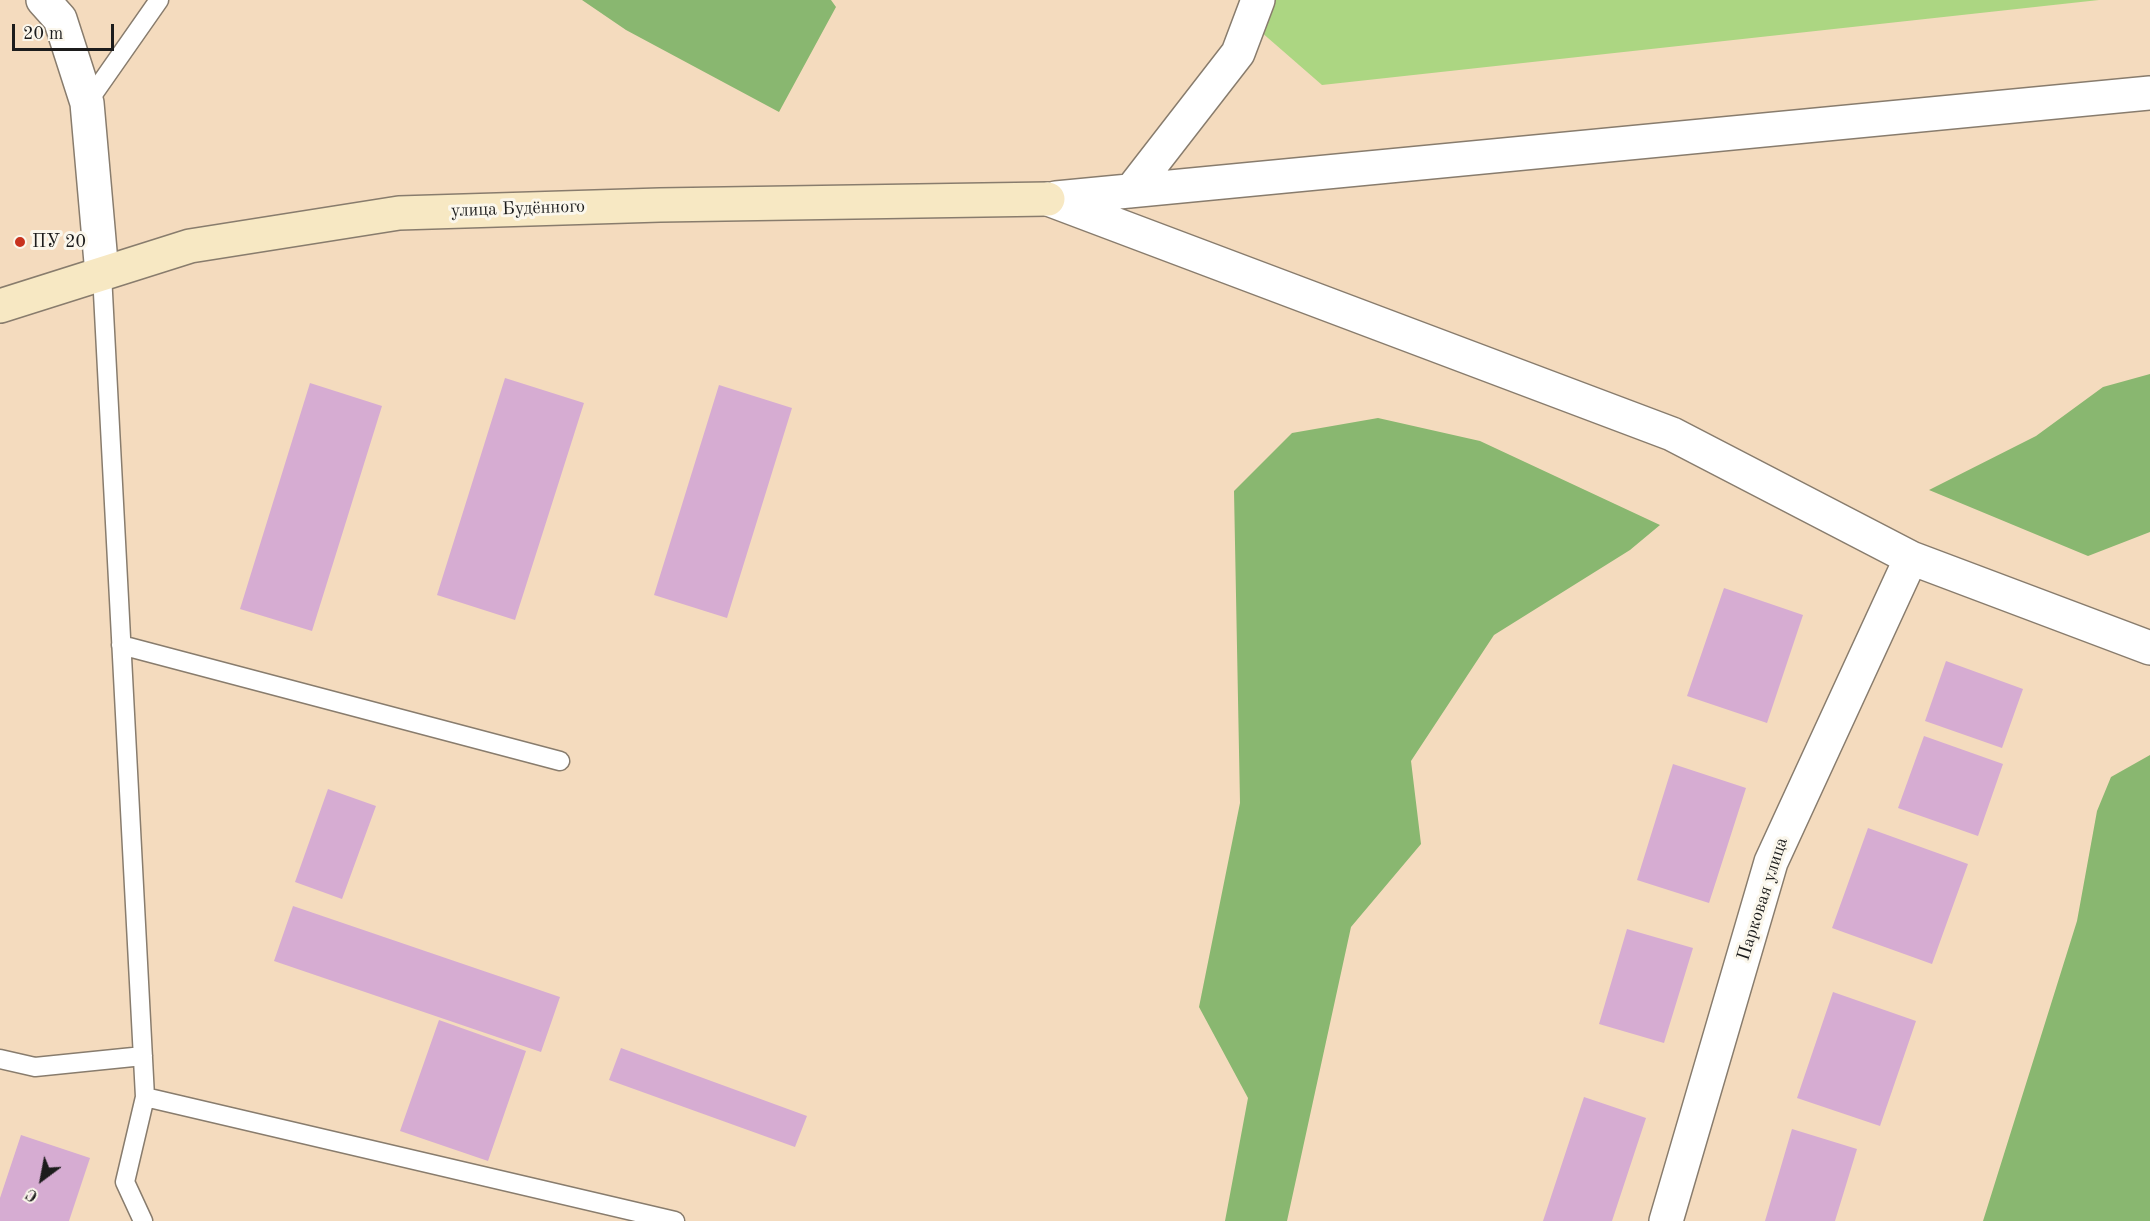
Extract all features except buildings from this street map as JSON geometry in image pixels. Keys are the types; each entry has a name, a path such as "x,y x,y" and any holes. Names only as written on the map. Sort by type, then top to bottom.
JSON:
{"street":[{"path":"43,0 60,20 87,103 102,274"},
{"path":"1131,191 1238,53 1258,0"},
{"path":"1048,199 2150,93"},
{"path":"1048,199 1672,434 1911,558 2150,648"},
{"name":"улица Будённого","path":"0,306 190,246 399,213 660,205 1048,199"},
{"name":"Парковая улица","path":"1666,1221 1771,862 1911,558"}],"lane":[{"path":"87,103 159,0"},
{"path":"102,274 145,1097 124,1182 143,1221"},
{"path":"121,645 560,761"},
{"path":"0,1059 35,1066 143,1056"},
{"path":"145,1097 675,1221"}],"green space":[{"path":"582,0 831,0 836,7 779,112 626,30"},
{"path":"1239,0 2099,0 1322,85 1237,11"},
{"path":"2150,374 2150,532 2088,556 1929,490 2036,436 2103,387"},
{"path":"1378,418 1480,441 1660,525 1630,550 1494,635 1411,761 1421,844 1351,927 1287,1221 1225,1221 1248,1098 1199,1007 1240,803 1234,491 1292,433"},
{"path":"2150,755 2150,1221 1983,1221 2077,921 2097,811 2111,777"}],"place":[{"name":"ПУ 20","path":"20,242"}]}
